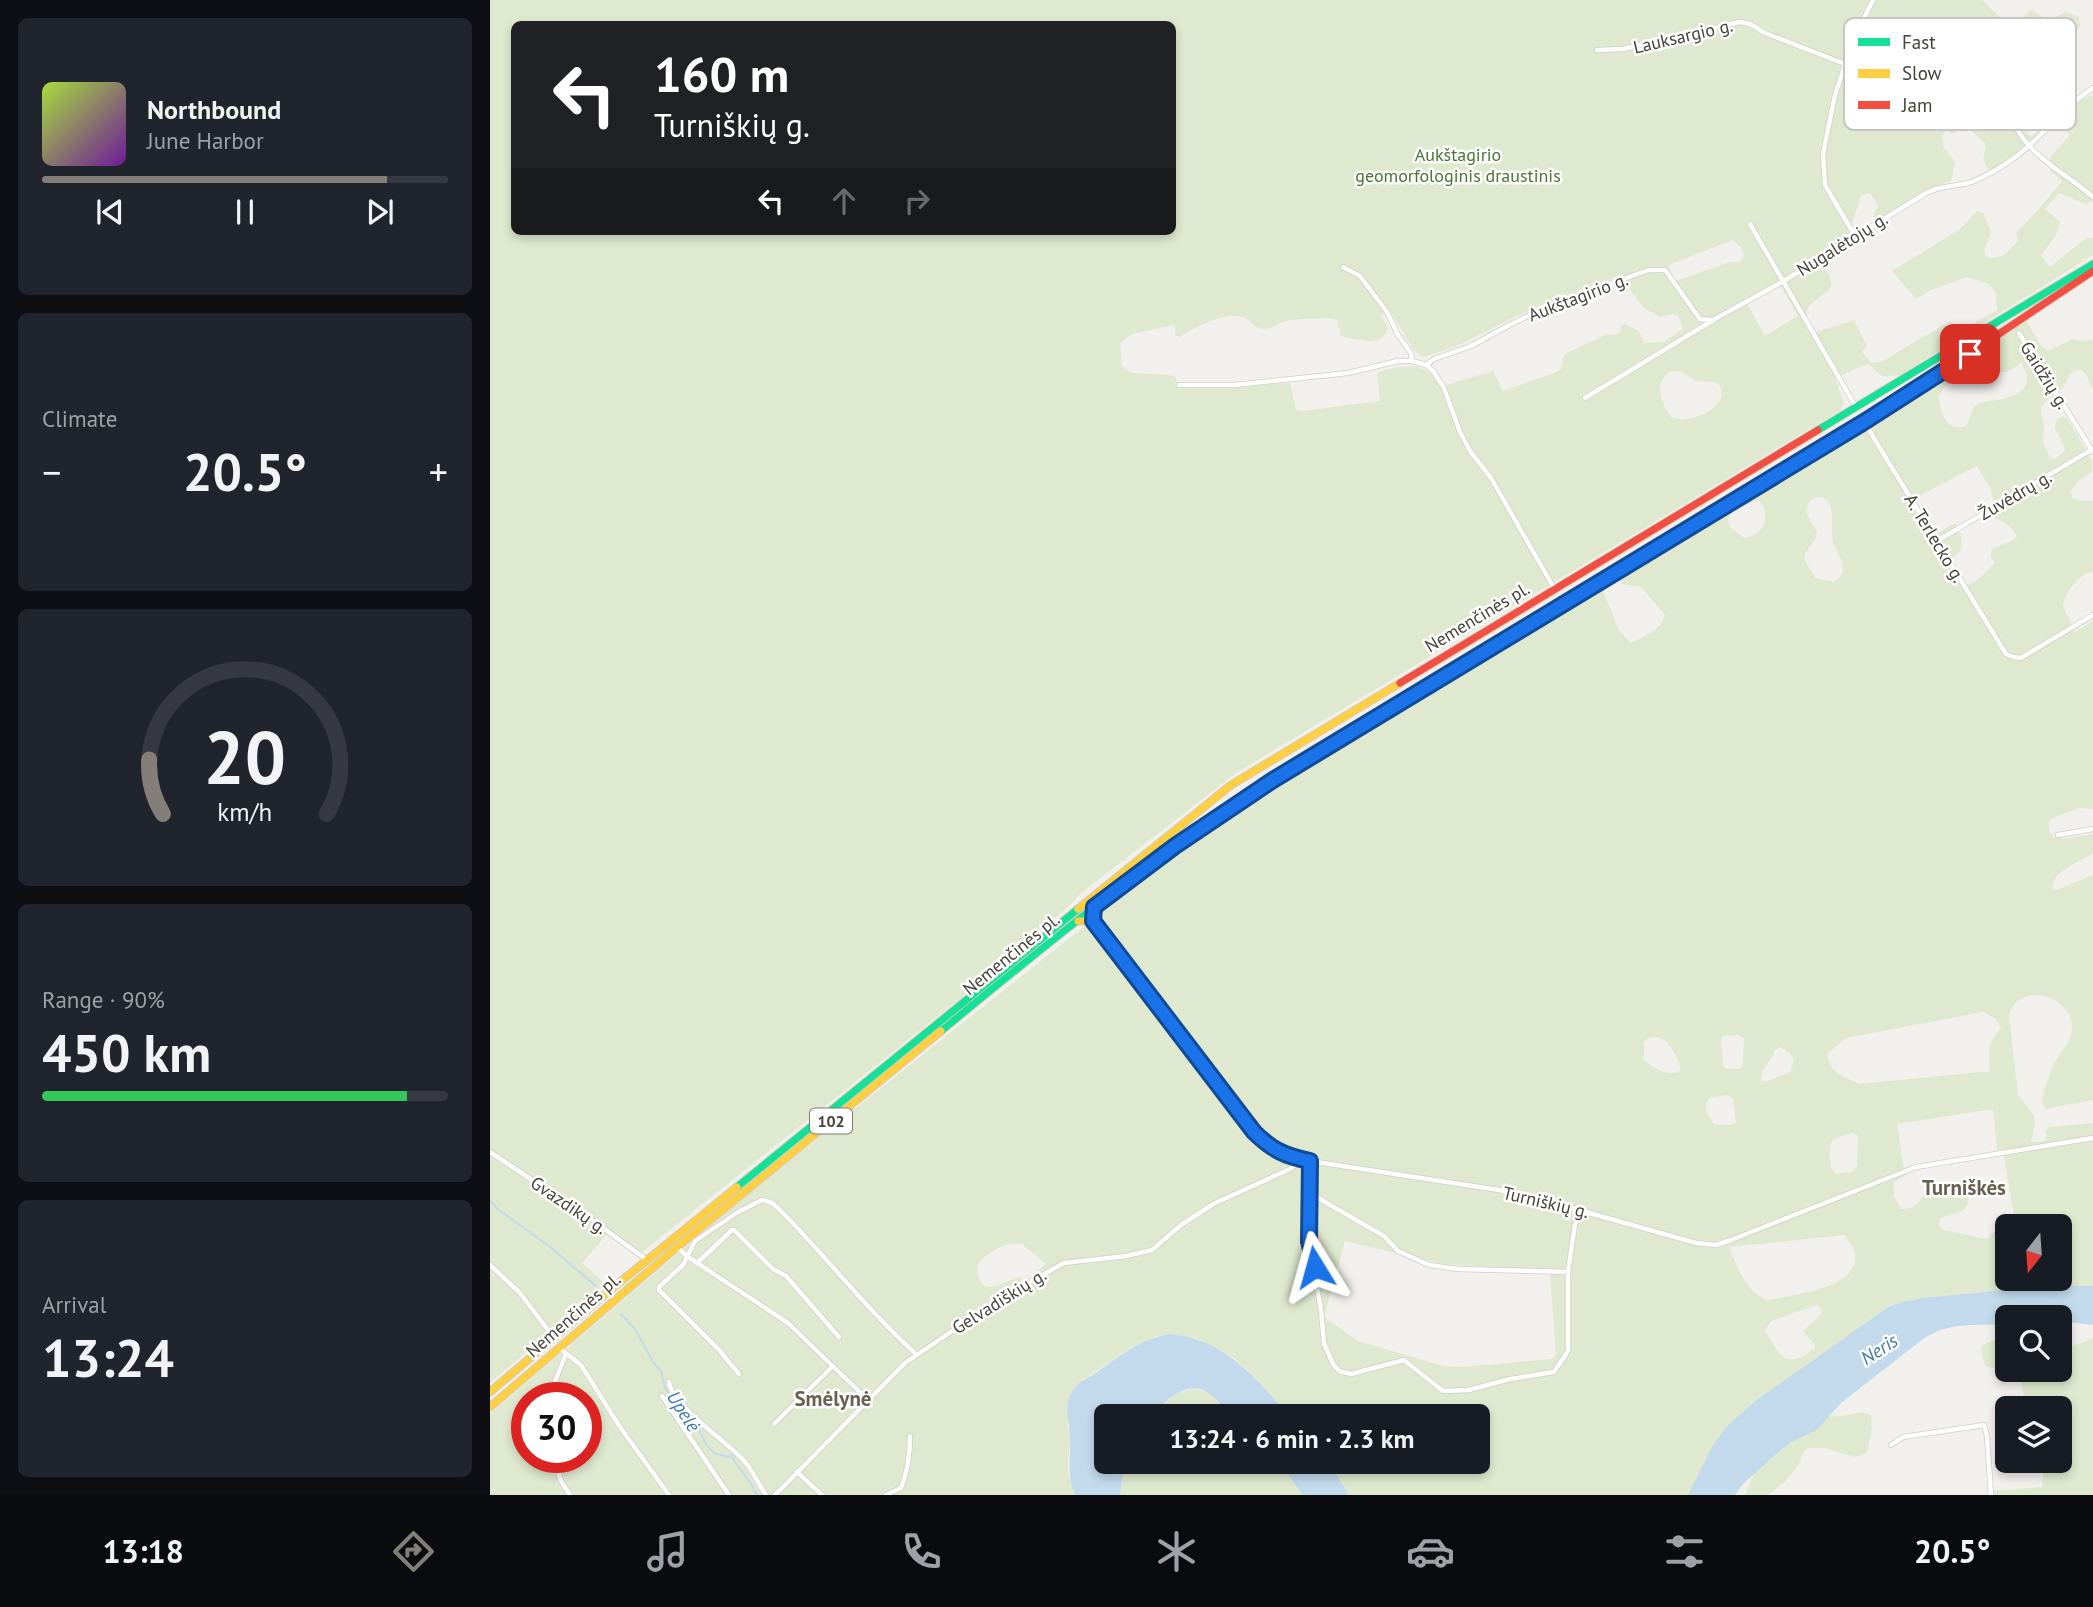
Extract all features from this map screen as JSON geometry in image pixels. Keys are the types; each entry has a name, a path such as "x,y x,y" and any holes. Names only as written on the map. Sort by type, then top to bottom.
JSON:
{"main road":[{"name":"Nemenčinės pl.","path":"490,1408 677,1247 1005,974 1129,866 1231,785 2093,264"},
{"name":"Nemenčinės pl.","path":"490,1392 648,1260 1005,974 1227,810 1864,422 2093,271"},
{"path":"1856,407 1864,422"},
{"path":"1411,675 1420,691"},
{"path":"1129,866 1136,875"},
{"path":"1076,921 1093,921 1094,907"}],"street":[{"path":"1864,18 1873,0"},
{"name":"Lauksargio g.","path":"1597,50 1623,49 1740,22 1844,64"},
{"path":"1844,67 1835,95 1823,154 1825,185 1855,236"},
{"name":"Nugalėtojų g.","path":"2076,100 2093,88"},
{"path":"2017,130 2062,174 2093,197"},
{"name":"Nugalėtojų g.","path":"1585,398 1933,190 1982,178 2031,146 2045,130"},
{"path":"1750,224 1856,407"},
{"path":"1343,267 1360,276 1387,312 1398,335 1411,353 1412,361"},
{"name":"Aukštagirio g.","path":"1426,365 1434,359 1471,346 1560,301 1649,270 1665,270 1700,319 1715,319"},
{"path":"2006,329 2020,333 2022,319"},
{"name":"Gaidžių g.","path":"2020,333 2093,451"},
{"path":"1179,385 1234,385 1348,373 1387,363 1412,361 1426,365 1444,388 1470,451 1491,478 1555,588"},
{"name":"A. Terlecko g.","path":"1864,422 2006,654 2021,658 2093,615"},
{"name":"Žuvėdrų g.","path":"1937,541 2093,451"},
{"path":"2058,835 2093,830"},
{"name":"Turniškių g.","path":"1093,921 1254,1132 1269,1147 1310,1161 1499,1190 1581,1209 1696,1243 1716,1245 1916,1167 2093,1138"},
{"name":"Gvazdikų g.","path":"490,1152 648,1260"},
{"name":"Gelvadiškių g.","path":"775,1495 916,1354 1004,1296 1064,1263 1126,1256 1156,1248 1181,1226 1215,1203 1290,1169 1297,1158"},
{"path":"1310,1161 1309,1241 1315,1267 1324,1343 1333,1364 1342,1372 1351,1374 1404,1360 1443,1391 1469,1390 1510,1379 1554,1372 1568,1351 1568,1272 1575,1224 1581,1209"},
{"path":"1311,1194 1384,1237 1398,1251 1429,1265 1458,1269 1568,1272"},
{"path":"739,1374 659,1287 683,1265 695,1241 738,1212 762,1200 778,1208 815,1246 851,1290 916,1354"},
{"path":"697,1263 734,1230 773,1269 786,1276 839,1336"},
{"path":"677,1247 788,1323 868,1400"},
{"path":"490,1265 520,1293 554,1338"},
{"path":"559,1348 581,1365 620,1427 669,1495"},
{"path":"555,1382 566,1354"},
{"path":"774,1423 833,1366"},
{"path":"669,1382 670,1389 679,1401 747,1464 766,1495"},
{"path":"662,1396 729,1495"},
{"path":"1891,1445 1903,1437 1984,1425 1991,1495"},
{"path":"886,1495 901,1488 908,1464 911,1436"},
{"path":"797,1472 822,1495"},
{"path":"559,1473 570,1495"}],"green space":[{"name":"Aukštagirio geomorfologinis draustinis","path":"490,0 1982,0 2001,18 1844,18 1844,130 1961,130 1952,134 1947,131 1942,136 1943,146 1955,162 1951,181 1933,187 1877,220 1873,217 1878,205 1870,193 1861,196 1848,237 1824,253 1824,264 1832,284 1808,309 1807,316 1813,333 1854,320 1867,346 1862,352 1872,363 1881,362 1950,321 1960,331 1997,310 1996,294 1989,284 1967,277 1931,290 1916,299 1892,271 1959,230 1977,211 1983,213 1991,231 1985,248 1987,258 2005,254 2018,241 2016,233 2062,181 2050,170 2050,157 2070,135 2065,130 2076,130 2076,104 2093,95 2093,201 2086,204 2059,193 2045,209 2060,222 2057,234 2041,255 2050,267 2086,238 2093,238 2093,255 1900,375 1883,376 1867,364 1835,378 1844,403 1841,410 1236,773 1080,894 1055,918 1001,960 978,984 641,1253 610,1231 582,1263 606,1284 490,1383","holes":["1733,240 1744,255 1740,262 1730,262 1675,281 1668,265","1616,277 1624,282 1644,308 1660,317 1673,314 1678,316 1683,329 1664,342 1644,343 1639,331 1625,324 1616,335 1608,334 1566,353 1561,369 1557,372 1503,391 1493,371 1440,387 1431,374 1411,366 1377,373 1380,401 1302,411 1296,410 1290,383 1180,388 1173,375 1131,373 1122,366 1120,343 1132,334 1174,325 1176,336 1180,337 1203,324 1231,316 1240,316 1263,329 1291,320 1331,318 1337,320 1341,336 1369,341 1381,338 1388,327 1380,315 1392,314 1414,350 1422,357 1458,345 1513,318","1778,286 1782,288 1798,316 1765,336 1747,303","1672,371 1680,371 1696,381 1717,382 1722,390 1721,398 1716,406 1699,416 1689,419 1671,417 1660,393 1662,381"]},
{"path":"2031,10 2044,18 2023,18"},
{"path":"2066,12 2079,17 2080,26 2076,33 2076,18 2053,18"},
{"path":"1970,130 2025,130 2031,137 2039,130 2049,130 2010,164 1988,170 1983,158 1985,143"},
{"path":"2026,320 2039,343 2048,351 2073,339 2093,339 2093,390 2085,373 2076,370 2070,374 2063,388 2041,407 2041,414 2044,423 2043,442 2050,458 2055,459 2065,448 2055,428 2056,421 2061,417 2067,418 2092,461 2092,472 2070,492 2073,498 2093,501 2093,572 2074,584 2063,606 2075,632 2093,621 2093,809 2079,808 2050,819 2049,825 2050,832 2056,838 2093,834 2093,854 2061,872 2052,889 2057,890 2093,875 2093,1100 2046,1109 2042,1103 2053,1066 2068,1043 2071,1032 2069,1015 2063,1007 2044,996 2033,995 2015,1004 2009,1015 2018,1094 2034,1116 2031,1142 2046,1141 2046,1130 2050,1127 2093,1123 2093,1286 2072,1287 2072,1214 2014,1214 2003,1149 1997,1150 1993,1109 1897,1124 1905,1176 1894,1182 1894,1196 1901,1209 1907,1209 1914,1207 1926,1193 1945,1189 1965,1192 1968,1196 1967,1205 1961,1212 1940,1219 1939,1225 1943,1230 1987,1239 1995,1232 1995,1291 1915,1299 1888,1307 1754,1402 1727,1426 1713,1445 1688,1495 1349,1495 1336,1474 1490,1474 1490,1404 1279,1404 1234,1358 1196,1338 1170,1334 1157,1336 1132,1347 1083,1380 1067,1425 1070,1440 1068,1470 1075,1495 490,1495 490,1414 511,1396 511,1473 602,1473 602,1382 527,1382 744,1197 1170,858 1234,814 1601,586 1619,630 1631,643 1656,629 1665,615 1641,587 1622,584 1617,576 1911,402","holes":["2021,363 2027,383 2023,390 2008,398 1978,403 1965,426 1954,426 1947,421 1938,397 1945,386 1989,364 2005,372","1977,466 1991,490 1994,503 1986,511 2010,527 2017,537 1991,549 1991,557 1995,563 1977,580 1961,585 1947,562 1962,546 1956,524 1932,537 1911,500","1815,497 1823,498 1831,506 1833,542 1843,568 1834,582 1815,578 1804,559 1817,532 1806,512 1809,501","1758,500 1765,511 1761,529 1744,538 1730,527 1728,519 1733,511","1983,1012 1996,1019 2001,1028 1993,1038 1990,1048 1990,1071 1859,1084 1838,1074 1831,1067 1827,1054 1846,1038","1739,1035 1744,1039 1743,1065 1740,1069 1723,1067 1723,1036","1653,1037 1667,1042 1680,1064 1680,1071 1675,1073 1656,1069 1644,1060 1644,1043","1780,1047 1790,1053 1794,1061 1790,1072 1762,1081 1762,1073 1775,1050","1728,1095 1733,1099 1736,1122 1733,1125 1715,1125 1706,1108 1709,1098","1852,1133 1857,1135 1858,1139 1857,1166 1852,1172 1836,1174 1830,1159 1831,1143 1836,1138","1845,1235 1855,1255 1854,1266 1835,1283 1806,1293 1767,1300 1748,1285 1729,1247","1345,1241 1443,1264 1550,1271 1556,1355 1552,1359 1463,1367 1443,1366 1358,1341 1324,1317","1012,1243 1022,1244 1046,1264 1024,1282 1021,1277 988,1287 981,1281 978,1266 986,1256","1817,1305 1822,1310 1803,1331 1815,1348 1797,1359 1784,1357 1765,1330 1771,1321"]},
{"path":"2093,1338 2093,1495 1992,1495 1991,1491 2042,1487 2044,1473 2072,1473 2072,1396 2023,1396 2022,1382 2072,1382 2072,1345"},
{"path":"1995,1340 1995,1369 1987,1367 1981,1351 1982,1345"},
{"path":"1195,1388 1208,1393 1219,1404 1165,1404 1176,1394"},
{"path":"1862,1412 1871,1415 1872,1428 1867,1453 1855,1457 1825,1448 1808,1448 1785,1482 1768,1495 1745,1495 1754,1474 1793,1441 1817,1430 1827,1417"},
{"path":"1123,1474 1288,1474 1302,1495 1120,1495"}],"water":[{"name":"Neris","path":"2072,1286 2093,1286 2093,1325 2072,1322 2072,1305 1995,1305 1995,1324 1943,1329 1923,1339 1841,1403 1817,1430 1793,1441 1779,1452 1743,1484 1735,1495 1688,1495 1713,1445 1727,1426 1754,1402 1888,1307 1923,1298 1995,1291 2072,1292"},
{"path":"1170,1334 1189,1337 1223,1352 1251,1374 1278,1404 1220,1404 1208,1393 1192,1388 1163,1404 1094,1404 1094,1474 1123,1474 1120,1495 1075,1495 1070,1473 1067,1408 1073,1390 1130,1350 1159,1336"},
{"path":"1288,1474 1336,1474 1349,1495 1302,1495"}],"waterway":[{"name":"Upelė","path":"490,1201 596,1286"},
{"name":"Upelė","path":"621,1314 635,1329 661,1371 665,1388 681,1411 697,1425 706,1445 714,1453 728,1457 731,1455 757,1495"}],"traffic: fast":[{"path":"1818,430 2093,264"},
{"path":"941,1031 1134,877 1255,792"},
{"path":"737,1187 1078,909"}],"traffic: slow":[{"path":"1255,792 1744,495"},
{"path":"1078,909 1231,785 1400,683"},
{"path":"1078,921 1093,921 1093,907"},
{"path":"490,1407 677,1247 941,1031"},
{"path":"490,1392 737,1187"}],"traffic: jam":[{"path":"1744,495 1933,378 2093,271"},
{"path":"1400,683 1818,430"}],"district":[{"name":"Turniškės","path":"1964,1187"},
{"name":"Smėlynė","path":"833,1398"}],"route":[{"path":"1315,1267 1309,1241 1310,1161 1283,1154 1269,1147 1254,1132 1093,921 1091,918 1094,907 1175,846 1273,780 1864,422 1970,354"}]}
